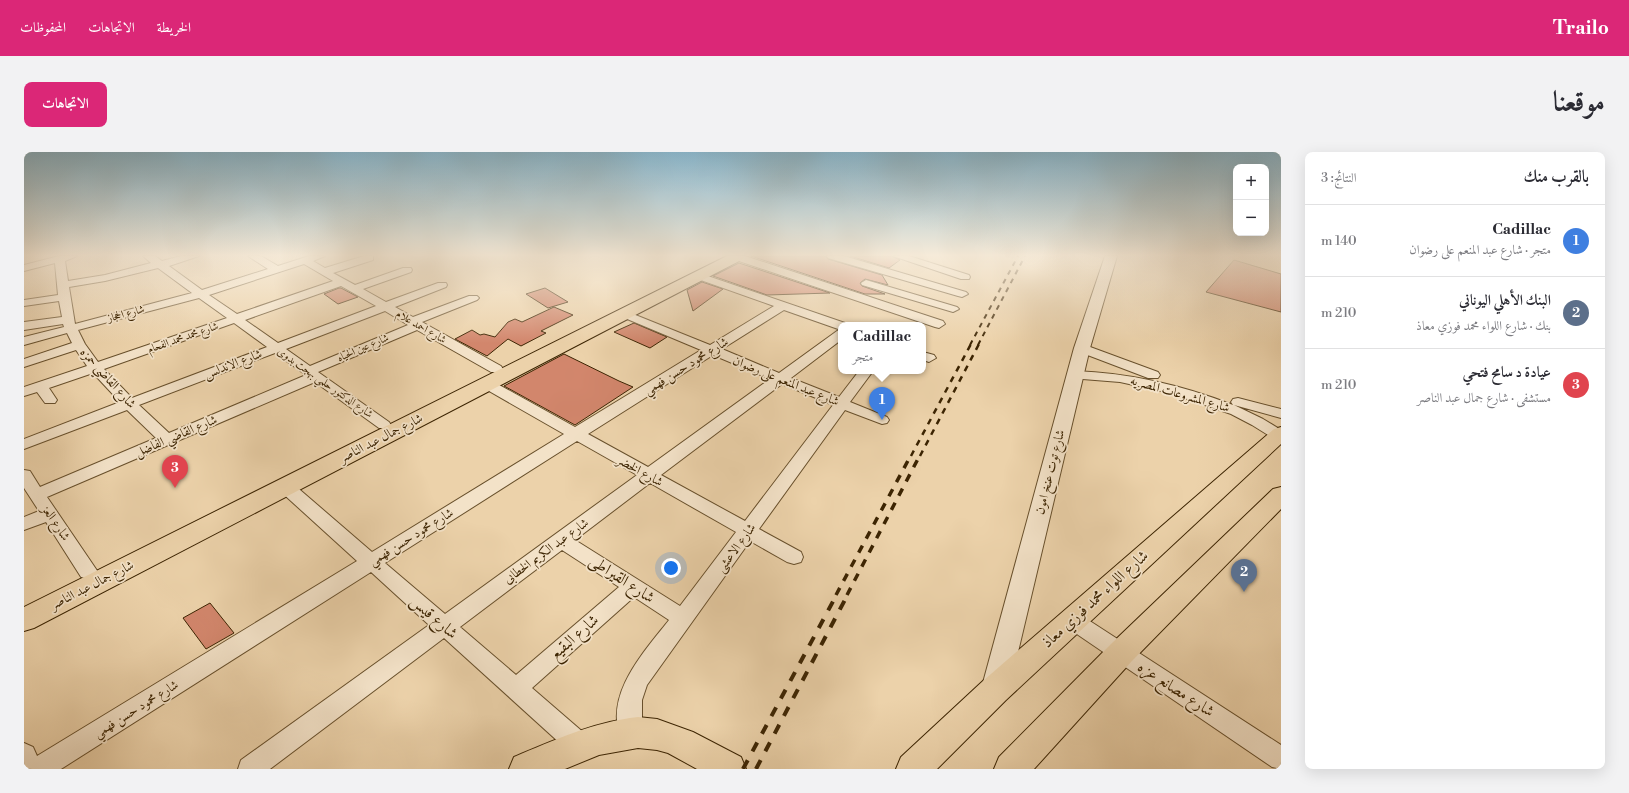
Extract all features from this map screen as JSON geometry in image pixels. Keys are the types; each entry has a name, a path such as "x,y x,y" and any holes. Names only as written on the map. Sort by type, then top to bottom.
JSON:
{"main road":[{"name":"شارع جمال عبد الناصر","path":"24,603 496,369 673,285"},
{"name":"شارع جمال عبد الناصر","path":"24,620 682,285"},
{"name":"شارع اللواء محمد فوزي معاذ","path":"913,769 995,690 1280,427"},
{"path":"1011,769 1121,653 1281,494"},
{"path":"526,769 582,747 611,737 630,733 661,735 675,740 729,769"}],"street":[{"name":"شارع القاضي حمزه","path":"65,285 70,324 79,345 96,368 167,440"},
{"path":"24,303 84,285"},
{"name":"شارع الدكتور حلمي بهجت بدوى","path":"187,285 384,425"},
{"name":"شارع الحجاز","path":"24,341 70,324 200,294 230,285"},
{"name":"شارع محمد محمد الفحام","path":"24,392 334,285"},
{"name":"شارع احمد علام","path":"347,285 496,369"},
{"path":"354,289 366,285"},
{"name":"شارع الاندلس","path":"24,444 442,285"},
{"path":"723,285 838,325"},
{"path":"820,285 939,324"},
{"path":"849,294 863,285"},
{"path":"872,285 953,309"},
{"path":"930,285 962,294"},
{"name":"شارع توت عنخ امون","path":"995,690 1082,348 1102,285"},
{"name":"شارع عين الحياه","path":"312,374 472,298"},
{"name":"شارع محمود حسن فهمي","path":"39,769 782,306"},
{"name":"شارع عبد المنعم على رضوان","path":"624,314 882,420"},
{"path":"24,326 70,324"},
{"name":"شارع عبد الكريم الخطابى","path":"250,769 838,336"},
{"path":"24,363 79,345"},
{"name":"شارع المشروعات المصريه","path":"1082,348 1131,367 1253,407 1280,427"},
{"name":"شارع القاضي الفاضل","path":"37,495 167,440 312,374"},
{"name":"شارع الاعشى","path":"630,733 628,706 637,682 864,374"},
{"name":"شارع المشروعات المصريه","path":"1075,375 1108,376 1144,381 1239,411 1266,426 1280,427"},
{"name":"شارع الخضر","path":"487,384 794,558"},
{"path":"40,386 50,400"},
{"name":"شارع العز","path":"24,475 88,572"},
{"name":"شارع قيس","path":"286,487 582,747"},
{"path":"24,524 49,513"},
{"name":"شارع القيراطى","path":"561,540 684,618"},
{"name":"شارع البقيع","path":"515,689 633,586"},
{"name":"شارع مصانع عزه","path":"1072,620 1281,759"},
{"path":"24,755 30,769"}],"building":[{"path":"697,285 710,285 723,289 693,311 687,290"},
{"path":"738,285 805,285 830,293 767,295"},
{"path":"837,285 861,285 885,294 865,294"},
{"path":"1212,285 1281,285 1281,312 1206,292"},
{"path":"339,288 358,297 338,304 324,294"},
{"path":"545,288 568,302 548,308 526,294"},
{"path":"554,307 573,315 541,331 546,333 521,346 508,339 487,356 455,339 472,330 480,335 484,334 495,337 508,322 515,319 522,322"},
{"path":"634,323 667,337 650,348 614,332"},
{"path":"564,354 633,387 575,425 504,386"},
{"path":"210,603 234,633 206,649 183,618"}],"railway":[{"path":"970,345 1002,285"},
{"path":"978,345 1010,285"},
{"path":"911,456 971,344"},
{"path":"920,456 979,344"},
{"path":"836,595 911,455"},
{"path":"847,595 920,455"},
{"path":"743,769 837,594"},
{"path":"756,769 848,594"}],"place":[{"name":"Cadillac","path":"882,420"},
{"name":"عيادة د سامح فتحي","path":"175,488"},
{"name":"البنك الأهلي اليوناني","path":"1244,592"}]}
